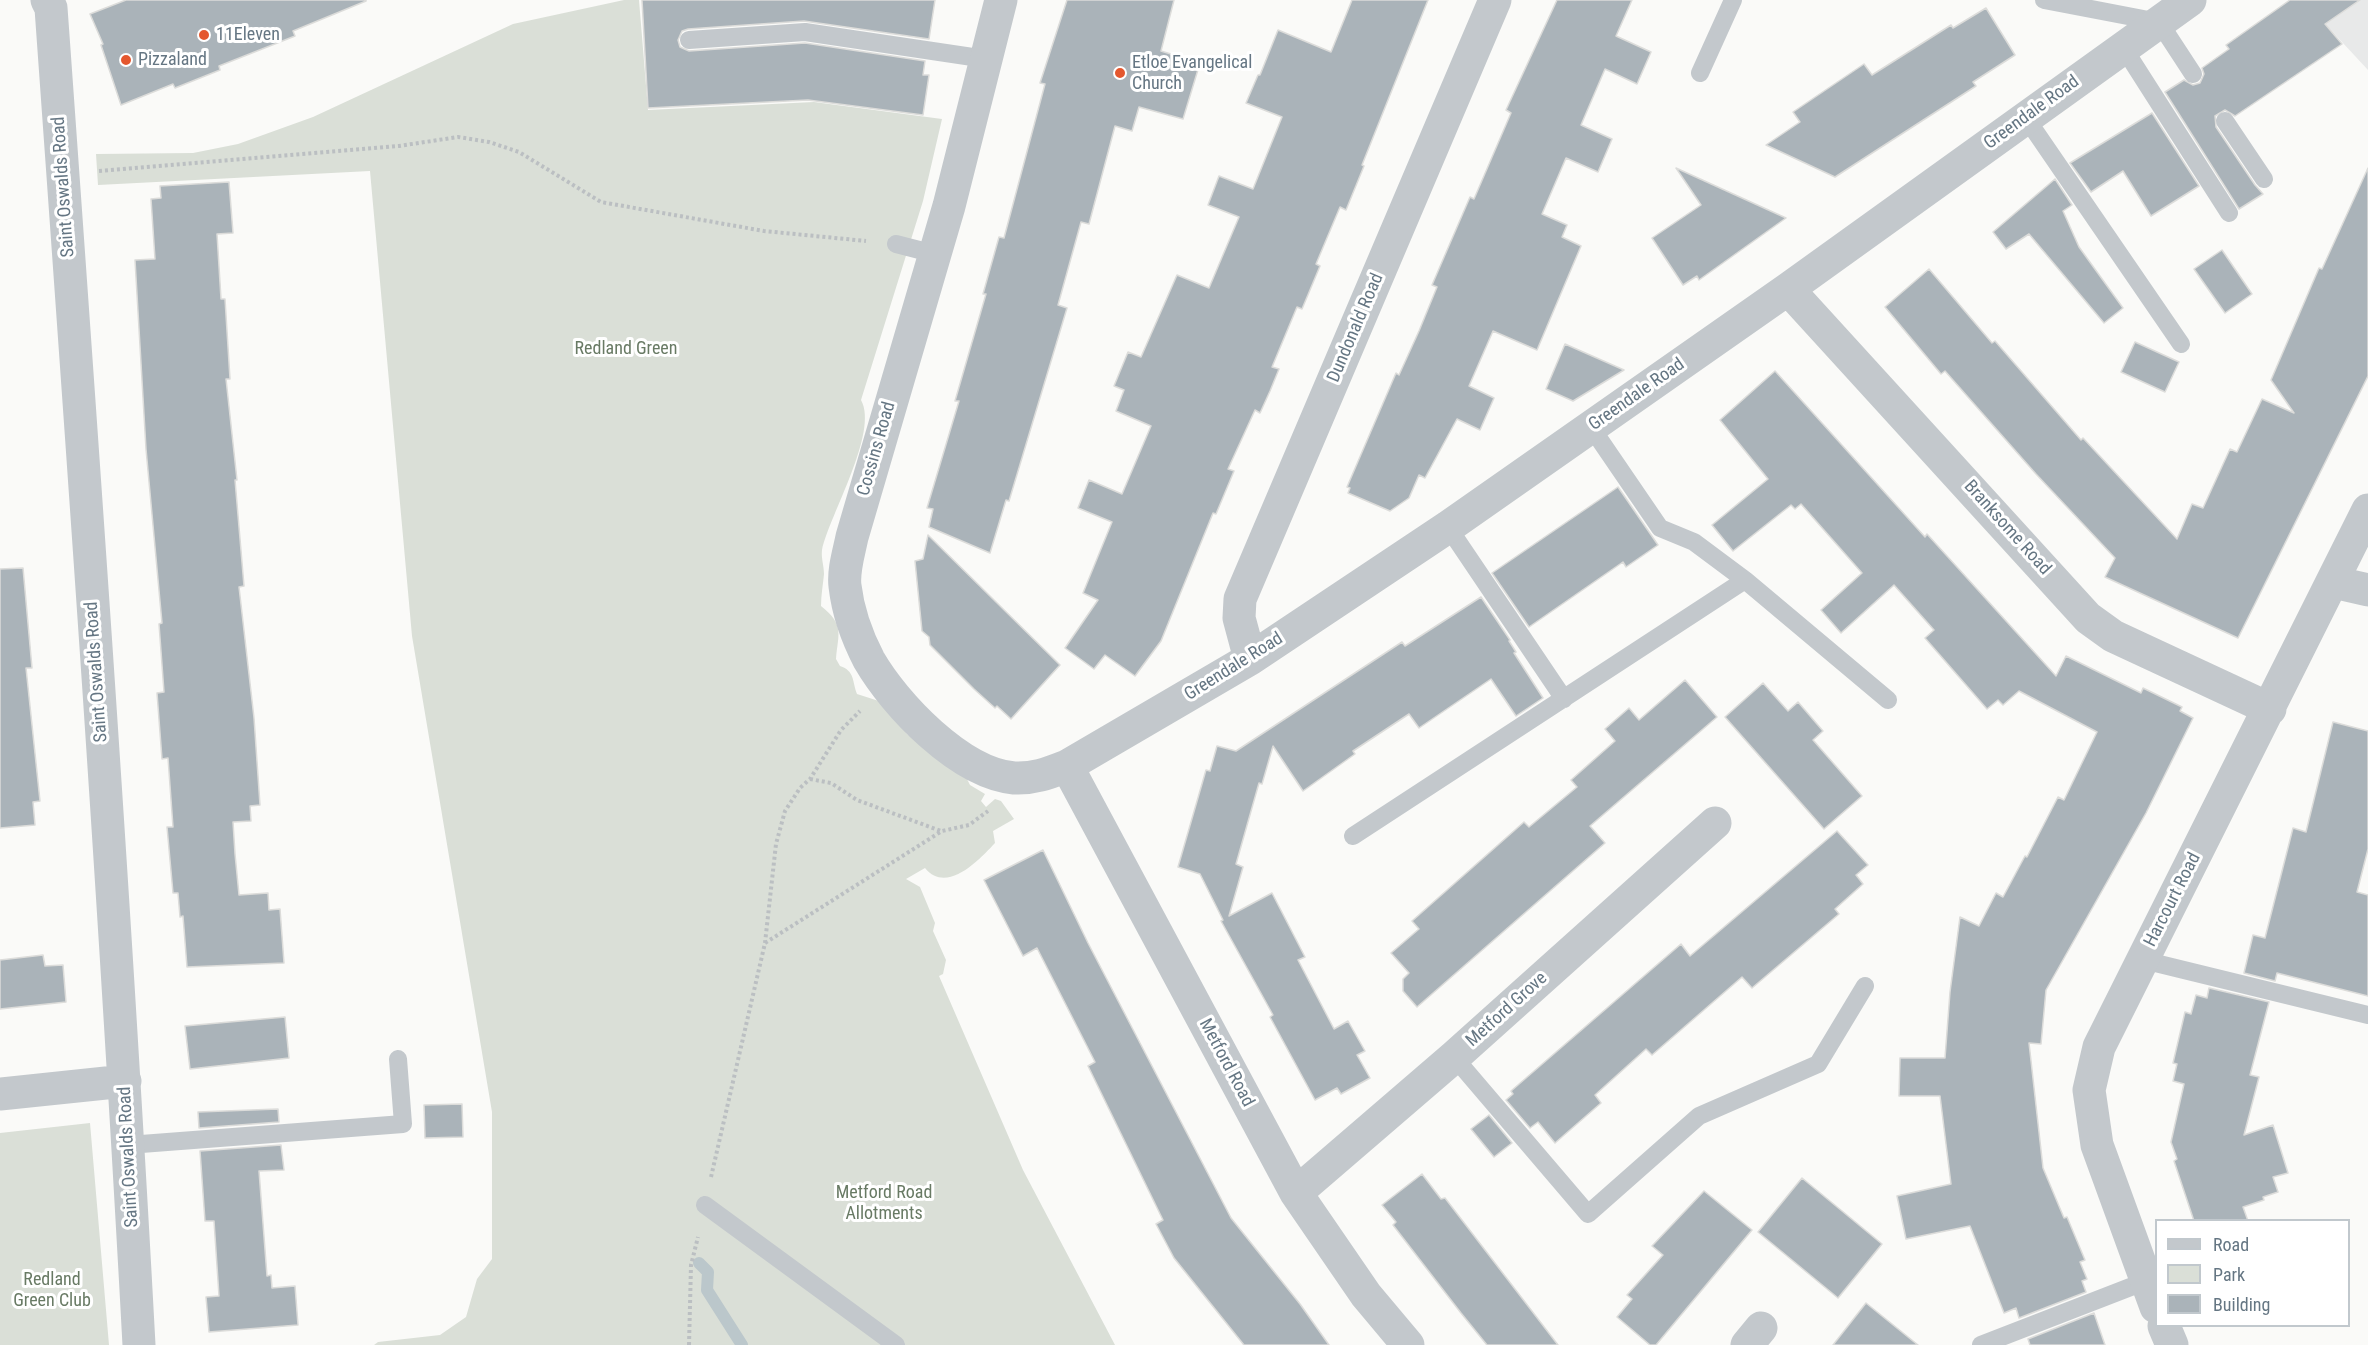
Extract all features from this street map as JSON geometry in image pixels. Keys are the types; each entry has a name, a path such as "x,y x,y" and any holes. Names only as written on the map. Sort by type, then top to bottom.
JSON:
{"street":[{"name":"Saint Oswalds Road","path":"47,0 51,8 63,173 125,1081 140,1345"},
{"name":"Cossins Road","path":"1001,0 949,206 852,537 844,584 853,625 870,660 886,684 915,718 948,747 982,770 1013,778 1039,778 1067,766"},
{"name":"Dundonald Road","path":"1250,659 1239,618 1240,599 1495,0"},
{"name":"Greendale Road","path":"1067,766 1250,659 1448,527 1788,289 2190,0"},
{"name":"Branksome Road","path":"1788,289 2088,618 2113,636 2270,709"},
{"name":"Harcourt Road","path":"2151,1294 2097,1145 2089,1090 2099,1047 2368,510"},
{"path":"2333,582 2368,590"},
{"name":"Metford Road","path":"1067,766 1296,1193 1366,1295 1408,1345"},
{"name":"Metford Grove","path":"1296,1193 1454,1057 1715,823"},
{"path":"0,1094 125,1081"},
{"path":"2164,1327 2172,1345"}],"lane":[{"path":"1700,73 1732,0"},
{"path":"2044,0 2159,22 2193,74"},
{"path":"689,40 805,32 986,59"},
{"path":"2123,46 2229,213"},
{"path":"2026,118 2181,344"},
{"path":"2225,121 2264,179"},
{"path":"896,244 935,254"},
{"path":"1591,427 1660,528 1694,542 1745,580 1888,700"},
{"path":"1448,527 1564,699"},
{"path":"1353,836 1745,580"},
{"path":"2143,960 2368,1015"},
{"path":"1454,1057 1588,1214 1699,1116 1818,1064 1865,986"},
{"path":"128,1145 403,1124 398,1059"},
{"path":"705,1205 896,1345"},
{"path":"1982,1345 2151,1294"}],"path":[{"path":"63,173 399,146 458,137 489,142 519,152 601,202 764,231 896,244"},
{"path":"689,1345 692,1265 765,943 776,844 785,811 800,788 810,779 842,730"},
{"path":"765,943 942,831 857,800 831,783 810,779"}],"shaded area":[{"path":"2303,0 2368,0 2368,70"}],"green space":[{"name":"Redland Green","path":"624,0 639,0 648,110 814,102 942,119 923,201 861,400 865,414 864,432 859,452 822,550 824,574 821,606 837,625 836,659 840,666 851,674 857,694 885,703 907,734 967,779 970,785 985,794 981,801 986,807 995,799 1001,801 1014,819 993,831 995,843 963,872 943,878 925,868 906,879 920,887 935,923 933,931 946,960 943,974 939,976 1023,1170 1115,1345 374,1345 378,1342 440,1335 466,1317 477,1279 492,1259 492,1112 412,636 370,171 98,185 96,154 193,153 238,144 313,117 513,24"},
{"name":"Redland Green Club","path":"90,1123 109,1345 0,1345 0,1133"}],"building":[{"path":"126,0 366,1 293,31 295,36 219,66 220,70 175,88 173,84 121,105 101,45 103,44 90,14"},
{"path":"642,0 935,0 929,39 804,21 688,29 682,31 678,40 680,47 689,51 805,43 925,61 923,75 929,75 923,115 808,100 648,108"},
{"path":"1067,0 1174,0 1161,51 1200,63 1183,119 1139,107 1132,131 1115,126 1089,224 1081,222 1058,305 1067,308 1009,501 1006,500 990,553 929,527 933,509 927,508 959,401 955,401 986,294 983,294 999,237 1004,238 1045,84 1040,83"},
{"path":"1352,0 1428,0 1346,210 1340,207 1316,264 1320,266 1302,309 1297,307 1272,367 1279,369 1260,413 1255,410 1228,469 1234,471 1216,514 1213,513 1161,641 1135,676 1105,655 1094,669 1065,648 1098,600 1083,593 1112,522 1078,508 1089,480 1122,494 1151,426 1116,411 1124,390 1114,386 1128,352 1141,357 1177,275 1209,288 1239,217 1208,205 1219,176 1253,189 1282,117 1246,103 1278,30 1331,52"},
{"path":"1557,0 1632,0 1616,36 1651,52 1637,84 1605,69 1581,125 1612,139 1598,172 1566,158 1542,214 1567,225 1562,237 1581,246 1537,350 1493,331 1469,386 1494,398 1480,430 1457,419 1425,478 1419,475 1409,498 1390,511 1348,493 1350,488 1347,487 1396,373 1399,375 1419,331 1437,287 1432,285 1470,197 1474,199 1511,113 1506,110"},
{"path":"2290,0 2360,0 2325,24 2342,44 2235,116 2225,110 2215,116 2216,127 2263,194 2239,209 2165,92 2184,80 2193,85 2200,83 2204,74 2202,68 2229,49 2226,45"},
{"path":"1986,8 2015,55 1973,82 1976,86 1835,177 1766,145 1800,122 1793,112 1864,64 1872,75 1951,25 1953,28"},
{"path":"2152,113 2199,186 2151,216 2123,171 2091,192 2070,163"},
{"path":"1676,168 1786,218 1699,280 1697,276 1683,285 1652,238 1701,205"},
{"path":"2368,168 2368,376 2238,638 2105,577 2115,558 2036,474 1945,371 1941,374 1885,307 1929,269 1992,343 1995,341 2081,440 2083,438 2177,539 2192,504 2203,508 2230,449 2237,452 2262,399 2294,413 2271,380 2319,268 2322,269"},
{"path":"2055,179 2072,205 2063,211 2079,247 2123,308 2104,323 2029,234 2006,249 1993,232"},
{"path":"229,182 233,233 217,234 221,299 225,299 230,379 226,379 237,480 235,480 244,586 239,587 254,718 260,805 250,806 251,821 233,822 235,854 239,895 268,893 269,910 280,909 284,963 187,967 183,916 180,917 178,893 173,893 167,827 173,827 168,758 162,759 157,693 164,692 159,624 162,623 146,449 135,260 155,259 151,199 161,198 160,186"},
{"path":"2222,250 2252,294 2225,313 2194,269"},
{"path":"2135,342 2179,362 2165,392 2121,372"},
{"path":"1565,344 1624,370 1573,401 1546,389"},
{"path":"1775,371 1925,537 1927,534 2056,676 2066,656 2141,693 2143,688 2182,707 2180,711 2193,718 2146,813 2046,990 2041,1044 2029,1043 2043,1168 2085,1260 2080,1262 2087,1279 2082,1281 2086,1292 2019,1318 2016,1308 2004,1313 1970,1226 1906,1239 1897,1196 1951,1184 1940,1096 1899,1096 1900,1058 1945,1058 1950,992 1960,917 1979,926 1996,893 2003,897 2058,797 2064,800 2097,732 2019,691 2003,705 1998,700 1987,709 1925,638 1934,630 1894,585 1841,633 1821,610 1862,573 1801,504 1795,509 1791,505 1733,551 1712,525 1768,479 1720,420"},
{"path":"1618,487 1658,545 1626,567 1623,562 1529,627 1492,573"},
{"path":"928,535 1060,665 1011,719 974,689 930,645 929,637 922,631 915,561 923,559"},
{"path":"23,568 32,668 26,668 40,801 33,802 35,825 0,828 0,569"},
{"path":"1481,597 1510,640 1516,652 1514,653 1543,698 1516,716 1491,679 1419,728 1409,714 1353,751 1355,754 1303,791 1273,746 1262,784 1259,783 1236,864 1243,867 1229,916 1272,893 1305,957 1298,960 1334,1029 1348,1021 1365,1051 1357,1055 1370,1078 1341,1094 1337,1088 1315,1100 1270,1017 1273,1015 1221,921 1223,920 1200,874 1178,867 1206,770 1210,771 1217,746 1236,751 1402,642 1405,646"},
{"path":"1685,680 1717,717 1590,826 1605,843 1417,1007 1403,991 1403,979 1409,973 1391,953 1419,929 1412,921 1524,822 1529,827 1577,787 1571,780 1615,741 1605,729 1629,708 1639,720"},
{"path":"1763,683 1788,711 1798,702 1823,731 1813,740 1862,796 1824,829 1725,717"},
{"path":"2333,722 2368,731 2368,849 2357,892 2368,895 2368,996 2277,973 2275,981 2244,973 2253,935 2265,938 2293,828 2306,832"},
{"path":"1837,831 1868,865 1856,875 1863,884 1835,909 1839,914 1752,988 1742,977 1652,1055 1646,1049 1595,1095 1601,1103 1555,1143 1538,1122 1530,1128 1506,1100 1513,1094 1511,1091 1681,944 1690,956"},
{"path":"1043,850 1088,943 1231,1218 1300,1304 1329,1345 1244,1345 1174,1258 1156,1224 1163,1220 1088,1066 1095,1062 1037,948 1023,956 984,880"},
{"path":"43,955 45,966 63,965 66,1002 0,1009 0,960"},
{"path":"2209,988 2269,1002 2250,1075 2259,1077 2244,1135 2273,1125 2288,1173 2273,1177 2278,1192 2263,1197 2264,1200 2243,1207 2247,1219 2193,1219 2174,1161 2177,1159 2171,1142 2184,1084 2173,1081 2177,1064 2173,1063 2185,1012 2191,1014 2196,995 2207,998"},
{"path":"285,1017 289,1058 190,1069 185,1026"},
{"path":"462,1104 463,1137 425,1138 424,1105"},
{"path":"278,1109 279,1122 199,1128 198,1112"},
{"path":"1489,1115 1512,1143 1494,1157 1471,1129"},
{"path":"281,1145 284,1170 259,1171 267,1276 271,1275 272,1288 295,1286 298,1325 209,1332 206,1297 219,1296 214,1221 205,1221 200,1151"},
{"path":"1422,1174 1441,1199 1445,1198 1558,1345 1487,1345 1461,1313 1393,1225 1396,1222 1382,1205"},
{"path":"1802,1178 1882,1244 1838,1298 1758,1232"},
{"path":"1704,1191 1752,1230 1656,1345 1650,1345 1617,1317 1632,1299 1627,1295 1663,1255 1652,1246"},
{"path":"1866,1303 1918,1345 1833,1345"},
{"path":"2094,1313 2105,1345 2030,1345 2028,1339"}],"waterway":[{"path":"699,1263 708,1272 707,1290 742,1345"}],"place":[{"name":"11Eleven","path":"204,35"},
{"name":"Pizzaland","path":"126,60"},
{"name":"Etloe Evangelical Church","path":"1120,73"}],"park label":[{"name":"Metford Road Allotments","path":"884,1203"}]}
